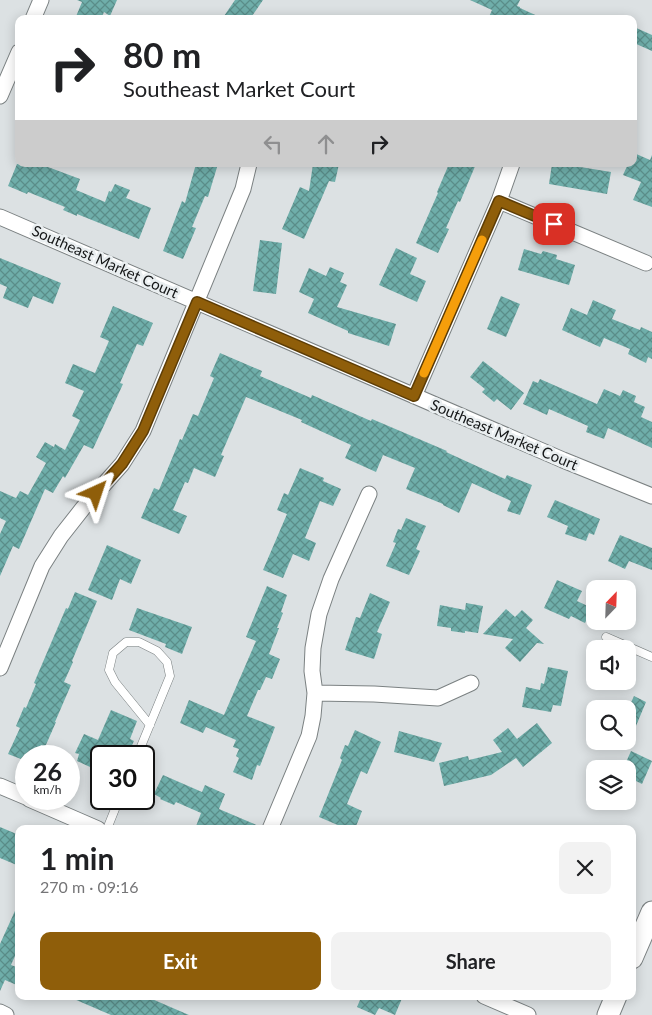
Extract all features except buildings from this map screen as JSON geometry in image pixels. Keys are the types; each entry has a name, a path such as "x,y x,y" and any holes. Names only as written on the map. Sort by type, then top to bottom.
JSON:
{"main road":[{"path":"636,949 652,912"},
{"path":"608,1015 614,1000"}],"street":[{"path":"35,15 41,0"},
{"path":"0,96 15,61"},
{"path":"0,668 42,566 60,536 122,464 143,431 243,189 248,167"},
{"path":"414,396 499,201 511,167"},
{"path":"499,201 646,263"},
{"name":"Southeast Market Court","path":"0,217 563,460 652,496"},
{"path":"272,825 309,736 315,693 312,671 313,648 319,614 331,579 369,494"},
{"path":"315,693 438,698 471,683"},
{"path":"0,786 15,792"},
{"path":"55,810 89,825"},
{"path":"493,1000 528,1015"},
{"path":"0,1012 6,1015"}],"lane":[{"path":"606,637 652,657"},
{"path":"142,745 150,725 170,676 167,662 156,651 139,642 126,642 113,653 109,670 115,682 150,725"},
{"path":"109,825 115,810"}],"slow traffic":[{"path":"424,373 482,240"}],"route":[{"path":"96,493 122,464 143,431 197,302 414,396 499,201 554,224"}]}
